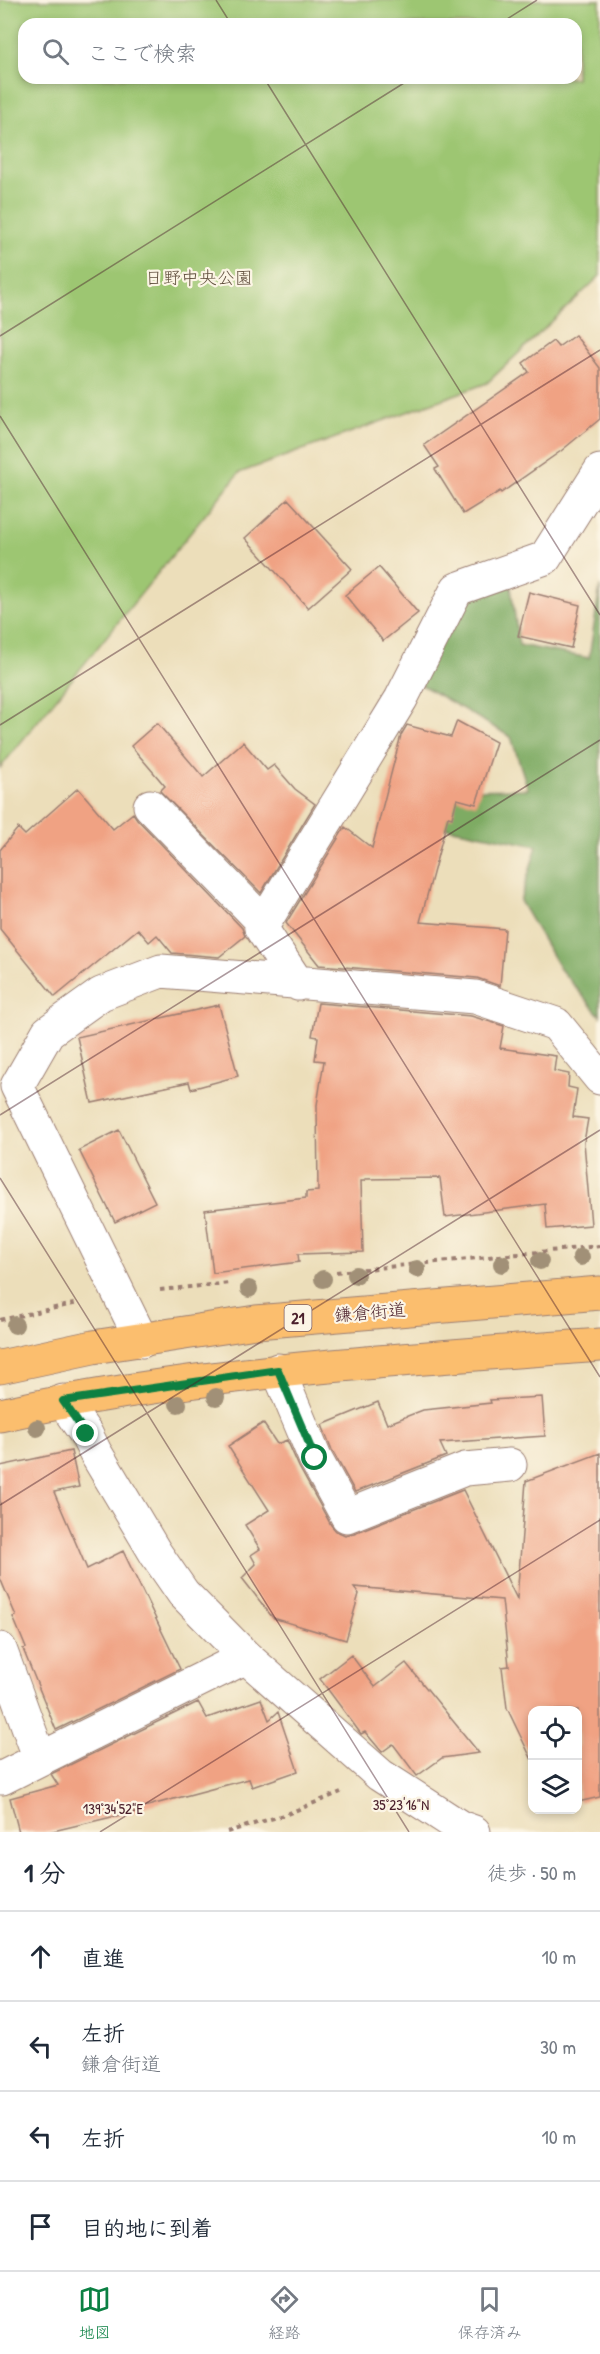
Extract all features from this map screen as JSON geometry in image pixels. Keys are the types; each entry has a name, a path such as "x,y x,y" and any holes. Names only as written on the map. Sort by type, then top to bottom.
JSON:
{"main road":[{"name":"鎌倉街道","path":"0,1367 93,1347 256,1322 600,1293"},
{"path":"0,1414 63,1401 278,1370 600,1345"}],"street":[{"path":"298,984 261,928 401,699 457,589 545,558 600,471"},
{"path":"150,806 264,923"},
{"path":"142,1341 17,1086 48,1032 101,994 161,971 475,997 556,1024 600,1078"},
{"path":"278,1370 315,1458 347,1516 465,1469 510,1465"},
{"path":"63,1401 86,1434 156,1554 183,1593 246,1657 380,1775 460,1827 474,1832"},
{"path":"0,1649 40,1759"},
{"path":"2,1778 246,1657"}],"path":[{"path":"227,1832 287,1814 380,1775"}],"green space":[{"name":"日野中央公園","path":"0,0 600,0 600,276 487,383 239,473 0,768"},
{"path":"510,580 519,645 589,658 600,586 600,1016 560,969 520,901 537,846 404,819 398,791 528,789 511,737 418,683 463,597"}],"building":[{"path":"575,335 600,368 600,419 561,451 501,493 500,491 463,514 435,469 439,467 424,445 529,372 523,363 553,341 558,347"},
{"path":"288,499 352,569 308,608 245,538"},
{"path":"379,567 418,613 383,641 345,595"},
{"path":"529,592 580,605 571,648 518,636"},
{"path":"457,721 496,742 476,804 457,799 452,818 448,817 420,922 505,929 500,986 477,978 319,965 286,923 345,827 372,848 401,735 407,725 451,737"},
{"path":"157,723 203,777 243,742 267,770 274,765 295,789 315,804 261,893 160,791 165,786 131,746"},
{"path":"78,788 113,829 133,813 242,928 245,936 219,957 172,953 157,935 149,942 138,929 55,997 0,929 0,850 18,828 25,835"},
{"path":"318,1003 471,1016 504,1026 500,1048 556,1056 554,1071 569,1074 568,1087 577,1089 573,1117 588,1119 584,1142 591,1225 547,1229 545,1204 445,1217 440,1178 365,1179 361,1181 363,1252 298,1254 299,1262 213,1273 205,1210 306,1198 306,1192 318,1191 317,1105 324,1061 315,1060 318,1037 312,1036"},
{"path":"219,1005 238,1076 191,1089 189,1082 92,1103 77,1037"},
{"path":"119,1130 155,1202 115,1222 79,1150"},
{"path":"542,1397 545,1436 440,1443 446,1456 355,1492 332,1450 322,1425 378,1402 387,1424 423,1410 491,1403 490,1400"},
{"path":"263,1423 277,1444 287,1440 331,1525 336,1531 345,1535 463,1490 517,1599 526,1481 600,1453 600,1797 582,1801 582,1706 528,1706 528,1752 507,1708 502,1667 509,1666 502,1600 354,1587 359,1594 346,1640 273,1618 242,1578 256,1564 251,1555 260,1549 245,1525 269,1510 228,1446"},
{"path":"71,1451 79,1487 54,1492 87,1569 123,1551 180,1669 56,1730 23,1649 26,1648 13,1617 16,1616 0,1578 0,1466"},
{"path":"351,1655 375,1687 406,1663 479,1753 442,1758 417,1776 393,1744 382,1752 365,1732 361,1734 320,1679"},
{"path":"261,1699 269,1720 278,1712 298,1771 252,1787 249,1779 136,1809 137,1811 49,1832 19,1832 10,1798 58,1785 51,1774 198,1702 207,1718"}],"route":[{"path":"86,1434 63,1401 278,1370 315,1458"}]}
